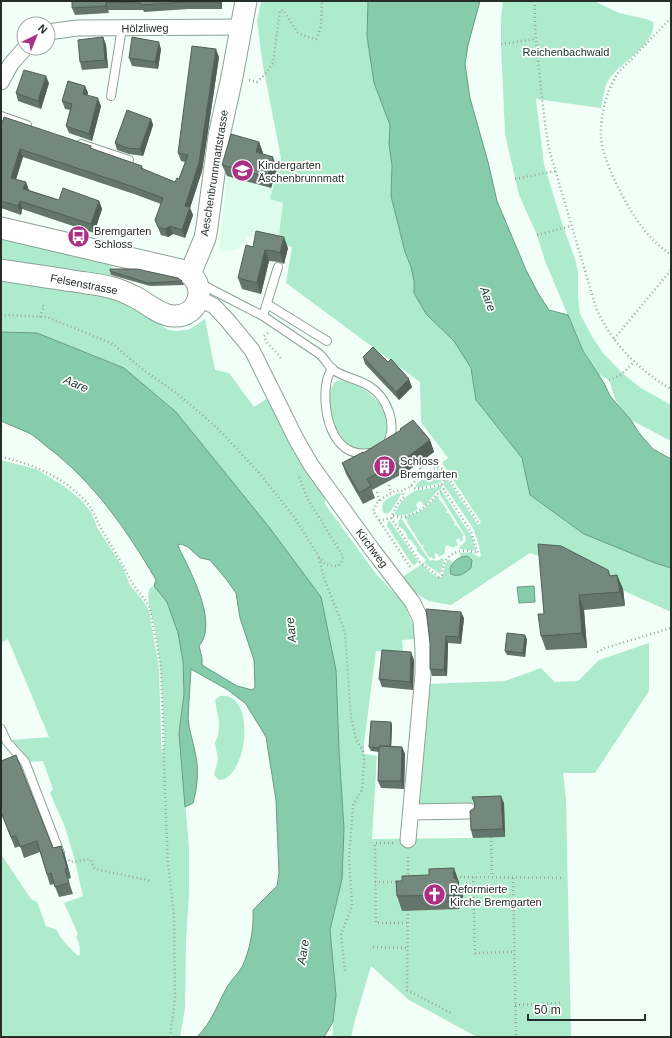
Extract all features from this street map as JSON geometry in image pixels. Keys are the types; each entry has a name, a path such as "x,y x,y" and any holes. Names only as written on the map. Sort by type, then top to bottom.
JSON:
{"street":[{"name":"Aeschenbrunnmattstrasse","path":"195,285 207,227 219,136 246,1"},
{"name":"Hölzliweg","path":"56,31 77,28 242,26"},
{"path":"1,82 11,64 18,56"},
{"path":"1,228 170,266 195,285"},
{"name":"Felsenstrasse","path":"1,270 110,287 135,297 169,316 180,316 189,312 196,305 195,285"},
{"name":"Kirchweg","path":"195,285 252,350 296,439 311,465 371,548 414,603 420,620 423,650 423,674 409,842"},
{"path":"411,812 469,811"}],"lane":[{"path":"111,96 122,28"},
{"path":"1,116 39,129"},
{"path":"76,142 129,160"},
{"path":"263,316 278,267"},
{"path":"195,285 263,316 318,353 332,368 375,390 382,399 390,415 392,423 392,433 387,444 379,450 363,454 355,453 346,448 337,439 331,427 326,406 327,379 332,368"},
{"path":"267,304 326,341"},
{"path":"1,729 7,742 25,762 60,853"}],"path":[{"path":"262,77 273,63 280,10 283,10 298,33 316,39 322,22 322,1"},
{"path":"535,1 536,39 549,149 596,308 604,324 623,351 634,362 671,389"},
{"path":"671,18 612,81 605,103 601,127 601,139 611,171 633,214 651,238 671,255"},
{"path":"501,44 536,39"},
{"path":"515,179 555,171"},
{"path":"537,235 571,226"},
{"path":"614,339 671,270"},
{"path":"40,317 44,306 42,305"},
{"path":"1,317 7,315 47,317 112,344 142,369 175,392 207,419 260,474 294,517 319,557 326,564 338,566 341,563 343,556 308,498 301,483 298,471"},
{"path":"274,324 264,336 266,343 274,349 282,360"},
{"path":"609,380 621,375 634,362"},
{"path":"1,457 24,463 54,477 74,490 89,504 100,528 121,561 132,584 147,602 150,609 161,668 168,864 174,915 175,999 170,1037"},
{"path":"410,567 372,511 379,501 391,493 395,491 402,491 411,486 416,480 437,467 442,469 478,522"},
{"path":"420,468 424,475"},
{"path":"411,486 416,489 441,484 447,476"},
{"path":"392,517 420,562 439,577 442,575 444,563 452,554 467,550 478,553 471,532 441,484"},
{"path":"389,486 391,493"},
{"path":"379,521 417,512 431,501 437,493 444,489"},
{"path":"392,517 397,505 404,497 402,491"},
{"path":"377,492 379,501"},
{"path":"319,557 324,578 345,634 351,717 356,739 363,751 362,790 353,805 350,850 352,906 342,934 345,972"},
{"path":"597,652 605,648 671,628"},
{"path":"490,837 492,877"},
{"path":"408,881 409,842 375,843 376,923 408,923"},
{"path":"60,853 66,850 70,862 90,859 95,869 152,881"},
{"path":"408,876 415,876"},
{"path":"451,877 563,878"},
{"path":"473,877 475,953 514,952"},
{"path":"514,878 516,1037"},
{"path":"375,882 402,882"},
{"path":"408,910 407,990 451,1013"},
{"path":"373,947 407,948"},
{"path":"515,1005 560,1003"}],"shaded area":[{"path":"235,145 281,158 271,198 283,203 278,243 248,236 238,249 219,252 227,176"}],"green space":[{"path":"261,1 368,1 367,36 374,83 390,125 389,144 392,165 391,196 405,252 411,267 414,281 414,293 426,314 454,341 471,368 476,400 522,458 530,495 584,534 671,568 671,612 576,569 530,553 451,605 429,601 405,587 399,579 422,564 431,573 439,578 442,577 449,559 453,563 451,566 467,556 461,557 460,553 471,552 479,557 481,556 473,528 443,484 447,479 478,525 481,522 442,463 448,458 421,422 420,382 286,283 292,247 278,243 283,203 270,199 281,158 263,66 257,21"},
{"name":"Reichenbachwald","path":"503,1 594,1 619,13 653,22 653,30 643,46 613,74 608,81 601,108 536,99 544,164 578,272 580,314 603,353 622,373 641,388 671,405 671,441 631,420 616,401 609,380 598,374 583,351 545,261 537,235 519,195 505,134 501,44"},
{"path":"1,238 112,263 110,280 1,261"},
{"path":"1,276 108,294 132,305 168,330 177,331 190,329 205,319 215,370 229,373 254,407 271,396 325,494 325,504 376,574 404,603 413,625 416,639 402,640 403,654 376,651 364,743 364,754 377,756 372,839 473,838 472,805 417,808 427,684 505,681 541,668 555,682 578,681 599,660 649,643 649,691 595,773 563,773 566,799 571,1037 477,1037 409,1000 371,966 351,1037 332,1037 336,995 330,930 342,879 344,829 339,750 269,527 176,412 124,368 37,333 1,332"},
{"path":"339,380 356,385 367,391 383,409 388,422 388,428 386,435 377,445 366,449 353,447 343,439 333,423 329,399 332,386"},
{"path":"1,460 36,469 64,486 80,499 91,512 98,529 123,568 130,585 144,602 149,611 159,668 162,755 164,744 162,687 157,644 148,598 150,588 154,586 167,602 178,633 183,661 184,694 179,733 189,847 185,1009 180,1037 1,1037 1,854 31,899 37,902 46,926 57,930 63,940 78,956 80,954 79,943 76,937 78,934 64,903 83,896 74,857 65,827 50,793 53,789 43,761 28,762 23,753 11,740 49,737 8,639 1,643"},
{"path":"438,469 441,470 445,476 440,483 418,488 416,486 417,483"},
{"path":"440,486 442,488 436,492 426,505 424,506 421,501 416,505 418,509 413,512 397,516 395,514 398,507 408,495 418,490"},
{"path":"442,491 472,537 476,551 460,549 459,547 465,542 466,537 439,493"},
{"path":"399,493 401,494 391,510 387,514 383,512 382,508 384,502"},
{"path":"437,495 439,497 438,499 447,510 446,513 449,513 455,523 454,525 457,526 464,535 461,542 459,538 456,540 458,545 453,548 447,545 445,547 445,553 439,557 436,553 434,555 436,558 433,559 432,557 430,558 423,548 424,545 421,545 407,520 403,517 422,510 430,504"},
{"path":"401,518 430,561 437,561 442,558 444,560 440,574 424,563 426,560 417,551 417,548 411,540 408,539 402,528 399,527 398,521"},
{"path":"388,521 390,521 418,561 415,565 412,564 387,526"},
{"path":"220,696 232,698 240,707 244,720 244,736 242,752 236,766 229,776 219,780 214,775 218,760 215,743 218,736 219,722 215,700"}],"water":[{"name":"Aare","path":"368,1 480,1 468,45 465,64 470,98 497,201 526,270 549,310 568,315 583,351 604,383 610,396 653,449 671,459 671,568 584,534 530,495 522,458 476,400 471,368 454,341 426,314 414,293 414,281 411,267 405,252 391,196 392,165 389,144 390,125 374,83 367,36"},
{"name":"Aare","path":"1,332 37,333 124,368 176,412 269,527 321,597 336,670 344,829 342,879 330,930 336,995 333,1022 324,1037 197,1037 210,1019 229,984 242,967 251,939 253,910 277,886 279,873 276,800 266,737 246,704 228,690 191,669 188,718 197,763 197,774 193,803 185,807 179,733 184,694 183,661 178,633 167,602 154,586 156,580 145,561 108,507 94,491 63,460 36,437 1,421","holes":["181,544 188,547 200,558 210,560 236,593 240,618 254,660 255,687 252,690 237,686 202,665 199,646 204,636 206,624 204,611 201,597 178,545"]},
{"path":"467,556 472,560 471,568 459,575 451,574 450,569 454,562 458,558"},
{"path":"534,586 535,602 519,603 517,587"}],"building":[{"path":"72,1 219,2 186,2 141,5 141,3 106,2 106,6 72,8"},
{"path":"103,37 105,60 80,62 78,40"},
{"path":"132,37 159,42 155,62 129,58"},
{"path":"192,46 216,49 199,163 185,206 190,207 182,230 170,226 165,229 158,227 155,220 163,198 20,149 11,178 26,182 23,189 59,200 63,188 99,201 91,224 20,201 18,206 1,201 1,126 4,117 91,146 90,148 142,166 141,168 175,182 177,178 179,179 188,155 178,153"},
{"path":"24,70 46,76 38,101 16,93"},
{"path":"68,81 85,86 83,94 98,98 89,134 66,126 72,104 62,101"},
{"path":"127,110 151,119 140,149 127,148 115,143"},
{"path":"231,134 259,142 256,152 273,157 267,177 222,165"},
{"path":"256,231 284,237 280,253 265,250 257,283 238,278 246,245 253,247"},
{"path":"110,269 137,269 178,278 182,281 148,283 110,271"},
{"path":"373,347 388,362 391,359 409,379 396,392 363,357"},
{"path":"413,420 430,440 402,461 367,479 371,486 359,493 342,463 363,453 401,430 400,429"},
{"path":"538,544 561,546 608,570 610,576 617,575 620,592 579,595 582,633 541,636 538,614 544,614"},
{"path":"426,609 461,612 459,637 446,636 444,670 430,669 430,643"},
{"path":"507,633 525,635 523,653 505,651"},
{"path":"382,650 411,652 410,682 379,679"},
{"path":"371,721 391,722 390,746 379,746 379,748 369,747"},
{"path":"379,746 402,747 401,781 378,781"},
{"path":"16,755 53,848 61,846 67,868 65,869 69,883 55,887 51,873 47,874 37,841 20,847 16,836 11,837 1,812 1,761"},
{"path":"501,796 503,829 471,830 470,811 474,808 475,804 472,797"},
{"path":"454,868 453,877 458,881 458,887 453,895 397,896 396,881 402,881 402,876 429,875 429,869"}],"place":[{"name":"Kindergarten Äschenbrunnmatt","path":"243,171"},
{"name":"Bremgarten Schloss","path":"78,237"},
{"name":"Schloss Bremgarten","path":"385,467"},
{"name":"Reformierte Kirche Bremgarten","path":"434,895"}]}
